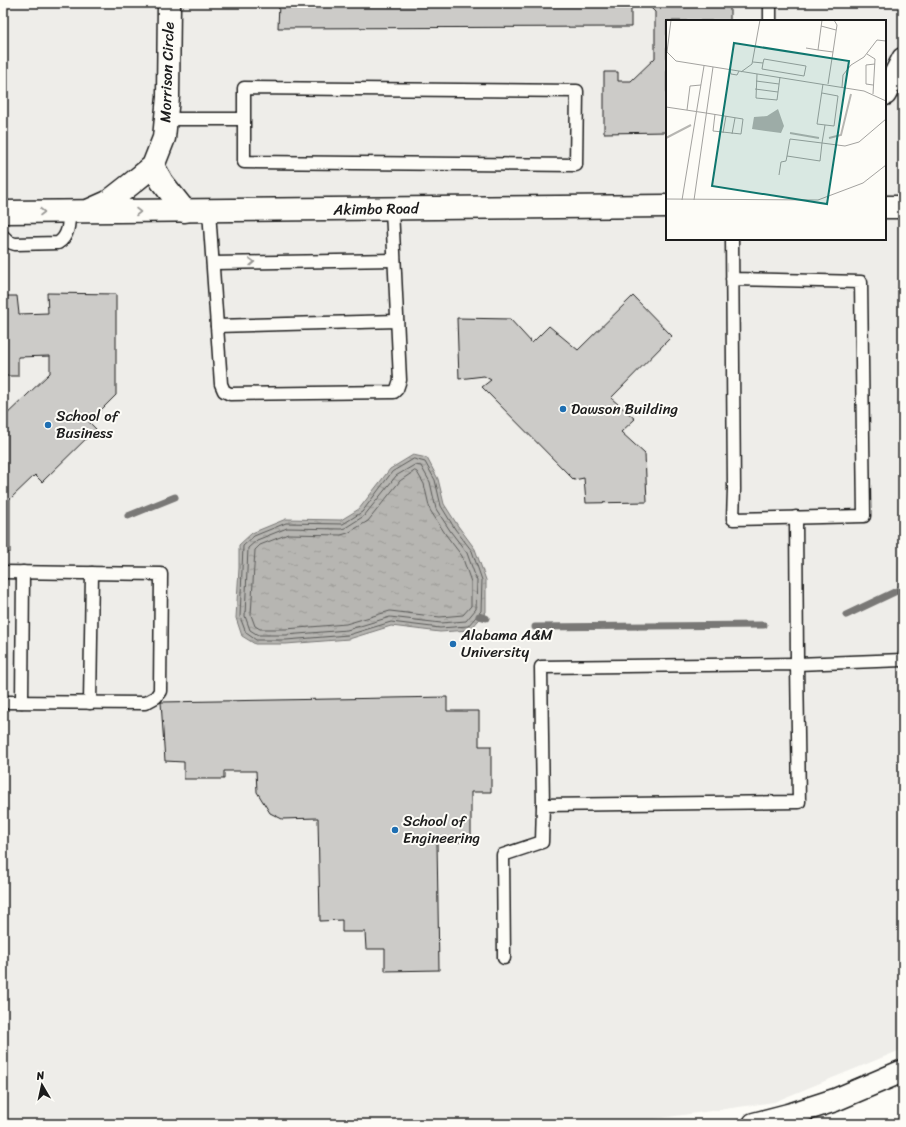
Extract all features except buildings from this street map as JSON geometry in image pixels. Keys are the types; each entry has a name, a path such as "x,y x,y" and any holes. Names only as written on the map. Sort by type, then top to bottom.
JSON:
{"street":[{"name":"Morrison Circle","path":"3,212 77,212 108,202 153,166 164,138 166,119 168,97 169,3"},
{"path":"886,92 903,59"},
{"path":"153,166 162,182 185,211"},
{"name":"Akimbo Road","path":"77,212 666,206"},
{"path":"886,207 903,207"},
{"path":"754,1124 792,1114 835,1100 903,1071"}],"lane":[{"path":"770,3 770,20"},
{"path":"244,88 577,91 576,165 244,162 244,119 244,88"},
{"path":"166,119 244,119"},
{"path":"209,211 221,384 224,391 230,394 394,392 397,389 400,380 392,209"},
{"path":"3,236 9,242 15,244 58,243 62,241 77,212"},
{"path":"732,240 732,279 734,482 733,519 864,516 860,282 732,279"},
{"path":"212,263 394,260"},
{"path":"217,326 397,322"},
{"path":"543,805 798,802 796,518"},
{"path":"3,572 161,574 160,691 156,697 145,703 3,702"},
{"path":"22,702 24,572"},
{"path":"90,703 92,573"},
{"path":"504,958 503,855 542,842 543,805 541,668 797,664 903,660"}],"shaded area":[{"name":"Alabama A&M University","path":"3,3 903,3 903,1049 774,1102 619,1124 3,1124"}],"water":[{"path":"413,455 427,458 438,479 444,504 475,549 486,580 486,612 470,630 440,632 391,626 349,639 286,644 255,644 242,636 236,618 239,545 252,533 286,519 341,520 359,509 390,469"}],"waterway":[{"path":"128,516 175,497"},
{"path":"846,615 903,588"},
{"path":"479,616 486,618"},
{"path":"535,627 764,625"}],"place":[{"name":"Dawson Building","path":"563,409"},
{"name":"School of Business","path":"48,425"},
{"name":"Alabama A&M University","path":"453,644"},
{"name":"School of Engineering","path":"395,830"}]}
